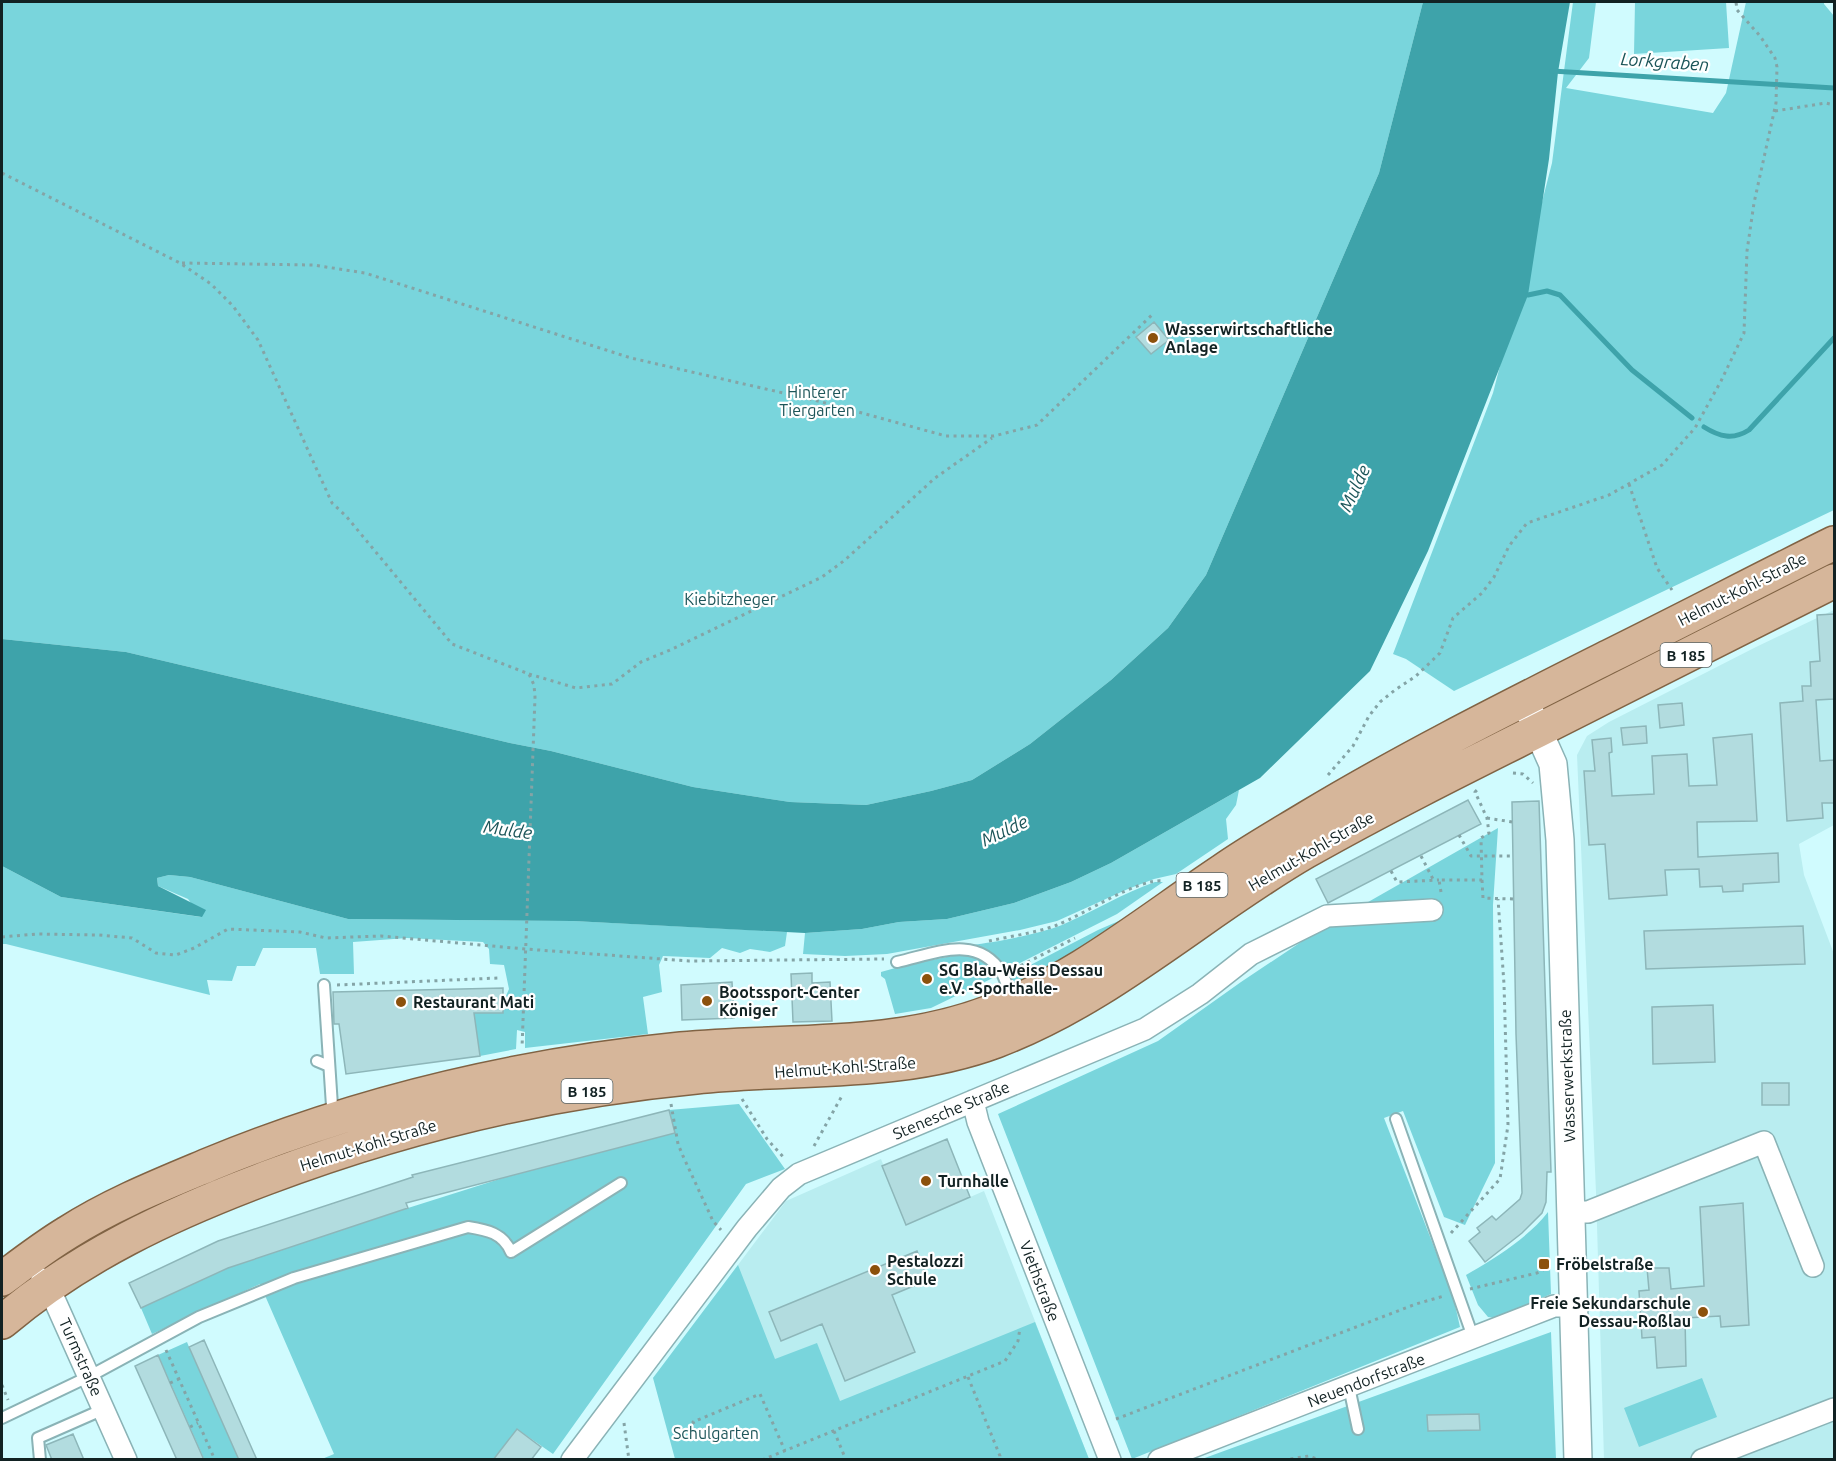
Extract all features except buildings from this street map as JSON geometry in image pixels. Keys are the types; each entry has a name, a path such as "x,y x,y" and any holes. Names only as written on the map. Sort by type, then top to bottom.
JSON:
{"main road":[{"name":"Helmut-Kohl-Straße","path":"2,1279 70,1230 158,1186 260,1145 336,1118 422,1093 524,1072 649,1052 899,1036 925,1032 993,1012 1008,988 1045,987 1092,960 1225,868 1370,781 1524,699 1834,543"},
{"name":"Helmut-Kohl-Straße","path":"2,1322 48,1287 104,1250 150,1226 269,1176 391,1135 494,1109 638,1082 708,1075 888,1066 942,1057 990,1043 1028,1028 1077,1004 1252,884 1305,852 1538,730 1834,581"}],"street":[{"name":"Wasserwerkstraße","path":"1524,699 1552,764 1560,840 1578,1460"},
{"name":"Stenesche Straße","path":"572,1460 741,1237 781,1188 799,1174 1145,1029 1200,994 1251,954 1327,916 1432,910"},
{"name":"Viethstraße","path":"973,1101 978,1122 1110,1460"},
{"path":"1572,1212 1588,1212 1764,1142 1813,1266"},
{"name":"Turmstraße","path":"29,1258 48,1287 126,1460"},
{"name":"Neuendorfstraße","path":"1160,1460 1554,1306 1573,1306"},
{"path":"1702,1460 1834,1409"}],"lane":[{"path":"897,962 958,949 969,949 982,953 995,964 1008,988"},
{"path":"324,985 332,1106 336,1118"},
{"path":"317,1061 329,1066"},
{"path":"1396,1119 1473,1337"},
{"path":"2,1418 90,1376 199,1317 294,1278 468,1227 487,1230 507,1242 511,1252 621,1183"},
{"path":"1349,1387 1358,1429"},
{"path":"40,1460 38,1438 104,1408"}],"path":[{"path":"1325,777 1353,746 1369,716 1380,702 1416,676 1440,652 1453,618 1482,593 1494,577 1509,546 1527,523 1609,495 1662,465 1695,428 1721,381 1744,333 1747,251 1754,203 1776,103 1777,67 1774,58 1760,36 1737,10 1736,2"},
{"path":"1775,111 1826,103 1834,105"},
{"path":"2,173 180,263 211,284 233,306 258,340 332,503 346,516 452,644 529,674 576,688 612,684 641,662 822,577 845,560 935,478 994,436"},
{"path":"180,263 313,265 365,273 631,358 818,401 946,436 994,436 1037,424 1154,313"},
{"path":"1629,484 1657,567 1672,590"},
{"path":"524,1072 522,1055 525,949 535,697 534,685 529,674"},
{"path":"1512,772 1523,774 1536,786"},
{"path":"1480,785 1475,792 1487,818 1488,832 1481,838 1483,898 1514,899"},
{"path":"1487,818 1512,822"},
{"path":"1459,835 1471,856 1513,856"},
{"path":"1421,855 1434,881"},
{"path":"1391,871 1397,882 1482,880"},
{"path":"958,949 969,943 989,941 1056,926 1134,888 1158,880 1167,882"},
{"path":"1432,910 1442,909 1439,880"},
{"path":"1451,1234 1500,1179 1508,1125 1504,984 1498,899"},
{"path":"2,937 37,934 99,935 132,939 156,953 176,955 228,929 300,932 326,939 381,936 689,961 888,959 897,962"},
{"path":"1008,988 1082,935"},
{"path":"324,985 498,978"},
{"path":"740,1097 767,1139 799,1174 844,1092"},
{"path":"669,1098 678,1144 713,1221 720,1230 741,1237"},
{"path":"1111,1421 1416,1304 1537,1273 1556,1263 1572,1259"},
{"path":"1469,1280 1472,1288"},
{"path":"762,1460 1005,1361 1018,1341 1020,1328"},
{"path":"161,1338 214,1460"},
{"path":"968,1377 1000,1460"},
{"path":"170,1383 179,1379"},
{"path":"694,1425 693,1422 760,1394 785,1450"},
{"path":"621,1395 629,1460"},
{"path":"190,1427 198,1423"},
{"path":"834,1431 846,1460"},
{"path":"1283,1460 1310,1456 1319,1460"}],"shaded area":[{"path":"1834,610 1834,825 1799,844 1804,875 1834,954 1834,1459 1604,1459 1596,1192 1577,755 1587,736 1609,722"},
{"name":"Pestalozzi Schule","path":"881,1159 906,1225 984,1191 1089,1459 653,1378 786,1201"}],"green space":[{"name":"Hinterer Tiergarten","path":"2,2 1423,2 1379,173 1206,575 1168,628 1111,680 1030,744 972,780 866,805 790,802 693,787 551,751 126,652 2,639"},
{"path":"1573,2 1596,2 1589,58 1566,88 1713,113 1726,93 1746,2 1824,2 1834,16 1834,510 1454,691 1406,659 1393,654 1493,393 1552,163"},
{"path":"1635,2 1726,2 1729,48 1634,54"},
{"path":"1239,790 1236,805 1226,819 1228,839 1176,874 1128,889 1057,921 887,954 845,956 803,954 805,933 947,919 1014,903 1071,882 1111,863"},
{"path":"1498,828 1493,905 1495,1163 1465,1225 1444,1217 1403,1111 1384,1118 1453,1296 1460,1327 1132,1459 998,1114 1158,1041 1319,930"},
{"path":"2,866 61,897 201,917 188,899 158,886 157,878 169,875 190,877 348,919 573,921 787,932 785,946 770,952 750,949 740,953 722,948 710,958 663,956 659,965 662,992 643,997 648,1034 525,1048 525,1032 517,1030 516,1049 480,1056 473,1013 503,1013 503,1003 509,989 504,965 490,964 489,949 483,942 407,938 353,942 354,974 320,974 316,948 263,948 255,966 237,966 232,981 207,980 210,995 2,944"},
{"path":"1155,882 1163,882 1117,914 1006,970 985,950 971,945 1018,937 1062,925 1131,891"},
{"path":"1121,920 1087,944 1018,984 1013,983 1011,976 1013,974"},
{"path":"967,953 981,959 997,976 931,1008 895,1014 881,972"},
{"path":"739,1104 785,1169 746,1184 553,1454 517,1429 496,1456 499,1459 322,1459 334,1454 260,1284 152,1334 141,1308 228,1268 408,1208 506,1177 674,1133 669,1110"},
{"path":"1548,1212 1551,1294 1495,1318 1488,1317 1478,1305 1466,1275 1521,1239"},
{"name":"Schulgarten","path":"738,1265 775,1359 817,1343 840,1401 1035,1322 1089,1459 675,1459 653,1378"},
{"path":"1551,1332 1556,1459 1202,1459"},
{"path":"187,1342 239,1459 204,1459 158,1355"},
{"path":"1702,1378 1717,1417 1639,1447 1624,1408"}],"water":[{"name":"Mulde","path":"1423,2 1570,2 1558,72 1549,159 1528,295 1428,551 1370,671 1260,778 1111,863 1071,882 1014,903 947,919 805,933 573,921 348,919 190,877 169,875 157,878 158,886 206,910 202,917 61,897 2,866 2,639 126,652 551,751 693,787 790,802 866,805 972,780 1030,744 1111,680 1168,628 1206,575 1379,173"}],"waterway":[{"name":"Lorkgraben","path":"1552,71 1834,88"},
{"path":"1528,295 1547,291 1560,295 1632,370 1692,418"},
{"path":"1704,427 1726,436 1737,435 1749,430 1834,338"}],"place":[{"name":"Wasserwirtschaftliche Anlage","path":"1153,338"},
{"name":"SG Blau-Weiss Dessau e.V. -Sporthalle-","path":"927,979"},
{"name":"Bootssport-Center Königer","path":"707,1001"},
{"name":"Restaurant Mati","path":"401,1002"},
{"name":"Turnhalle","path":"926,1181"},
{"name":"Fröbelstraße","path":"1544,1264"},
{"name":"Pestalozzi Schule","path":"875,1270"},
{"name":"Freie Sekundarschule Dessau-Roßlau","path":"1703,1312"}],"park label":[{"name":"Kiebitzheger","path":"730,599"}]}
